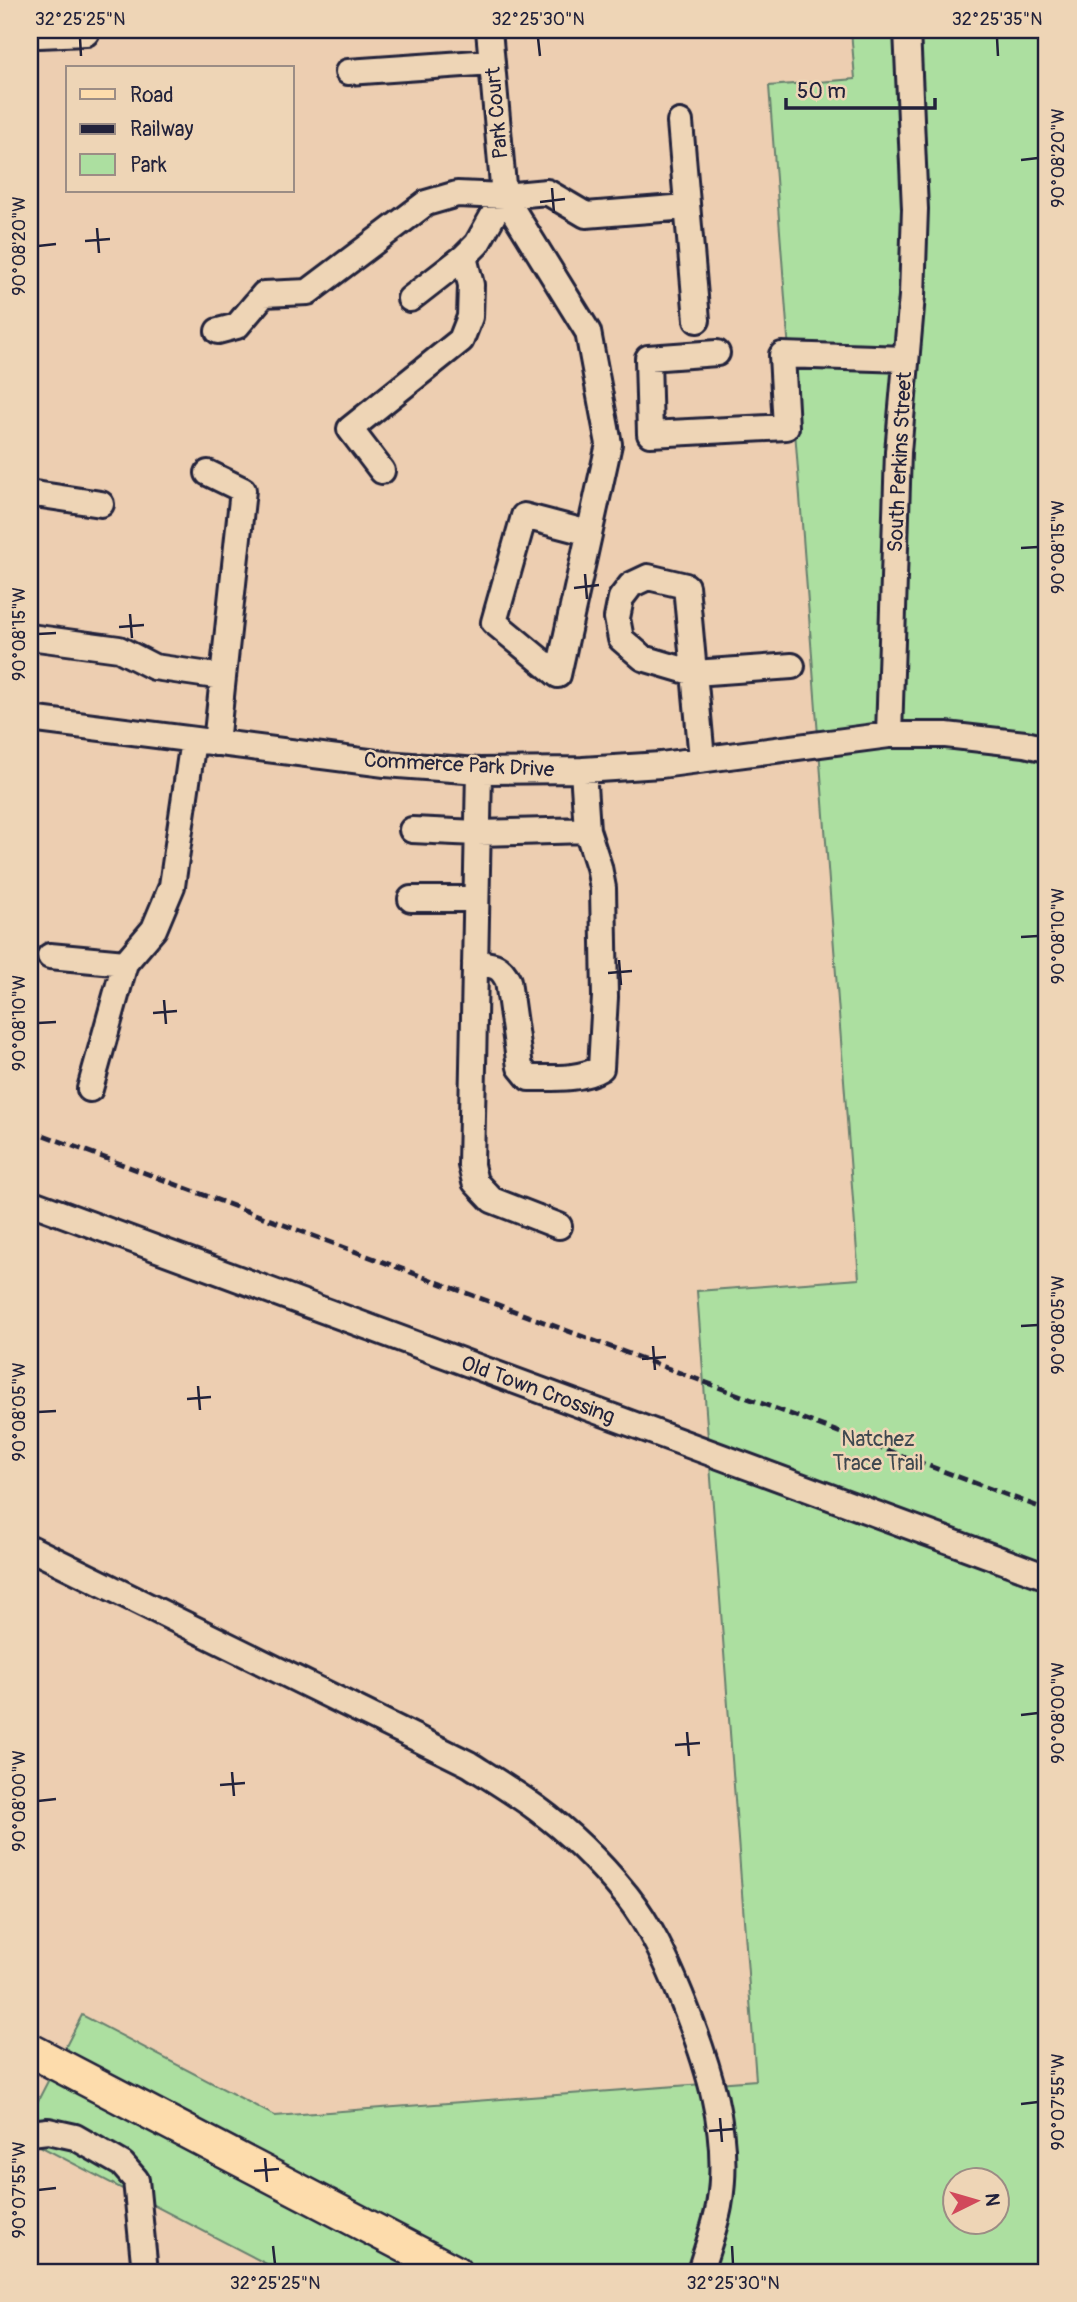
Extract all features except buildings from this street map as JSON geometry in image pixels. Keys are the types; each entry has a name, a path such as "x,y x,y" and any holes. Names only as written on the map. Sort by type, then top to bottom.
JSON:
{"main road":[{"path":"30,2050 454,2272"}],"street":[{"path":"35,30 39,35 86,33 86,30"},
{"name":"Park Court","path":"489,30 504,196"},
{"name":"South Perkins Street","path":"888,735 898,452 912,296 915,209 907,30"},
{"path":"348,72 492,62"},
{"path":"680,122 697,320"},
{"path":"218,331 237,326 264,293 308,292 426,203 457,194 504,196 547,192 586,215 688,207"},
{"path":"410,299 477,244 504,196"},
{"path":"504,196 588,331 608,444 589,533 558,675 494,622 524,516 589,533"},
{"path":"382,471 350,429 461,340 470,317 471,285 464,257"},
{"path":"434,280 470,303"},
{"path":"717,353 648,358 650,434 786,427 782,355 906,359"},
{"path":"90,1088 125,963 154,929 172,886 204,742 223,677 243,490 208,473"},
{"path":"30,496 35,494 101,504"},
{"path":"30,638 119,649 154,667 223,677"},
{"path":"702,759 694,673 792,666"},
{"name":"Commerce Park Drive","path":"30,719 385,764 479,771 661,765 888,735"},
{"path":"888,735 946,735 1047,749"},
{"path":"475,963 493,964 502,969 508,981 520,1067 529,1077 551,1078 593,1073 601,1068 605,997 603,888 587,830 583,769"},
{"path":"479,771 471,1165 475,1182 492,1200 559,1226"},
{"path":"412,830 477,834 587,830"},
{"path":"411,898 476,899"},
{"path":"50,956 125,963"},
{"name":"Old Town Crossing","path":"30,1202 1047,1577"},
{"path":"30,1548 469,1764 537,1808 608,1874 628,1897 669,1967 706,2061 720,2125 721,2168 719,2206 700,2272"},
{"path":"30,2133 48,2131 75,2137 122,2164 136,2180 145,2272"}],"green space":[{"name":"Natchez Trace Trail","path":"851,30 1047,30 1047,2272 282,2272 30,2141 30,2116 82,2015 275,2116 756,2080 697,1291 859,1279 769,86 855,79"}],"railway":[{"path":"30,1130 1047,1510"}]}
